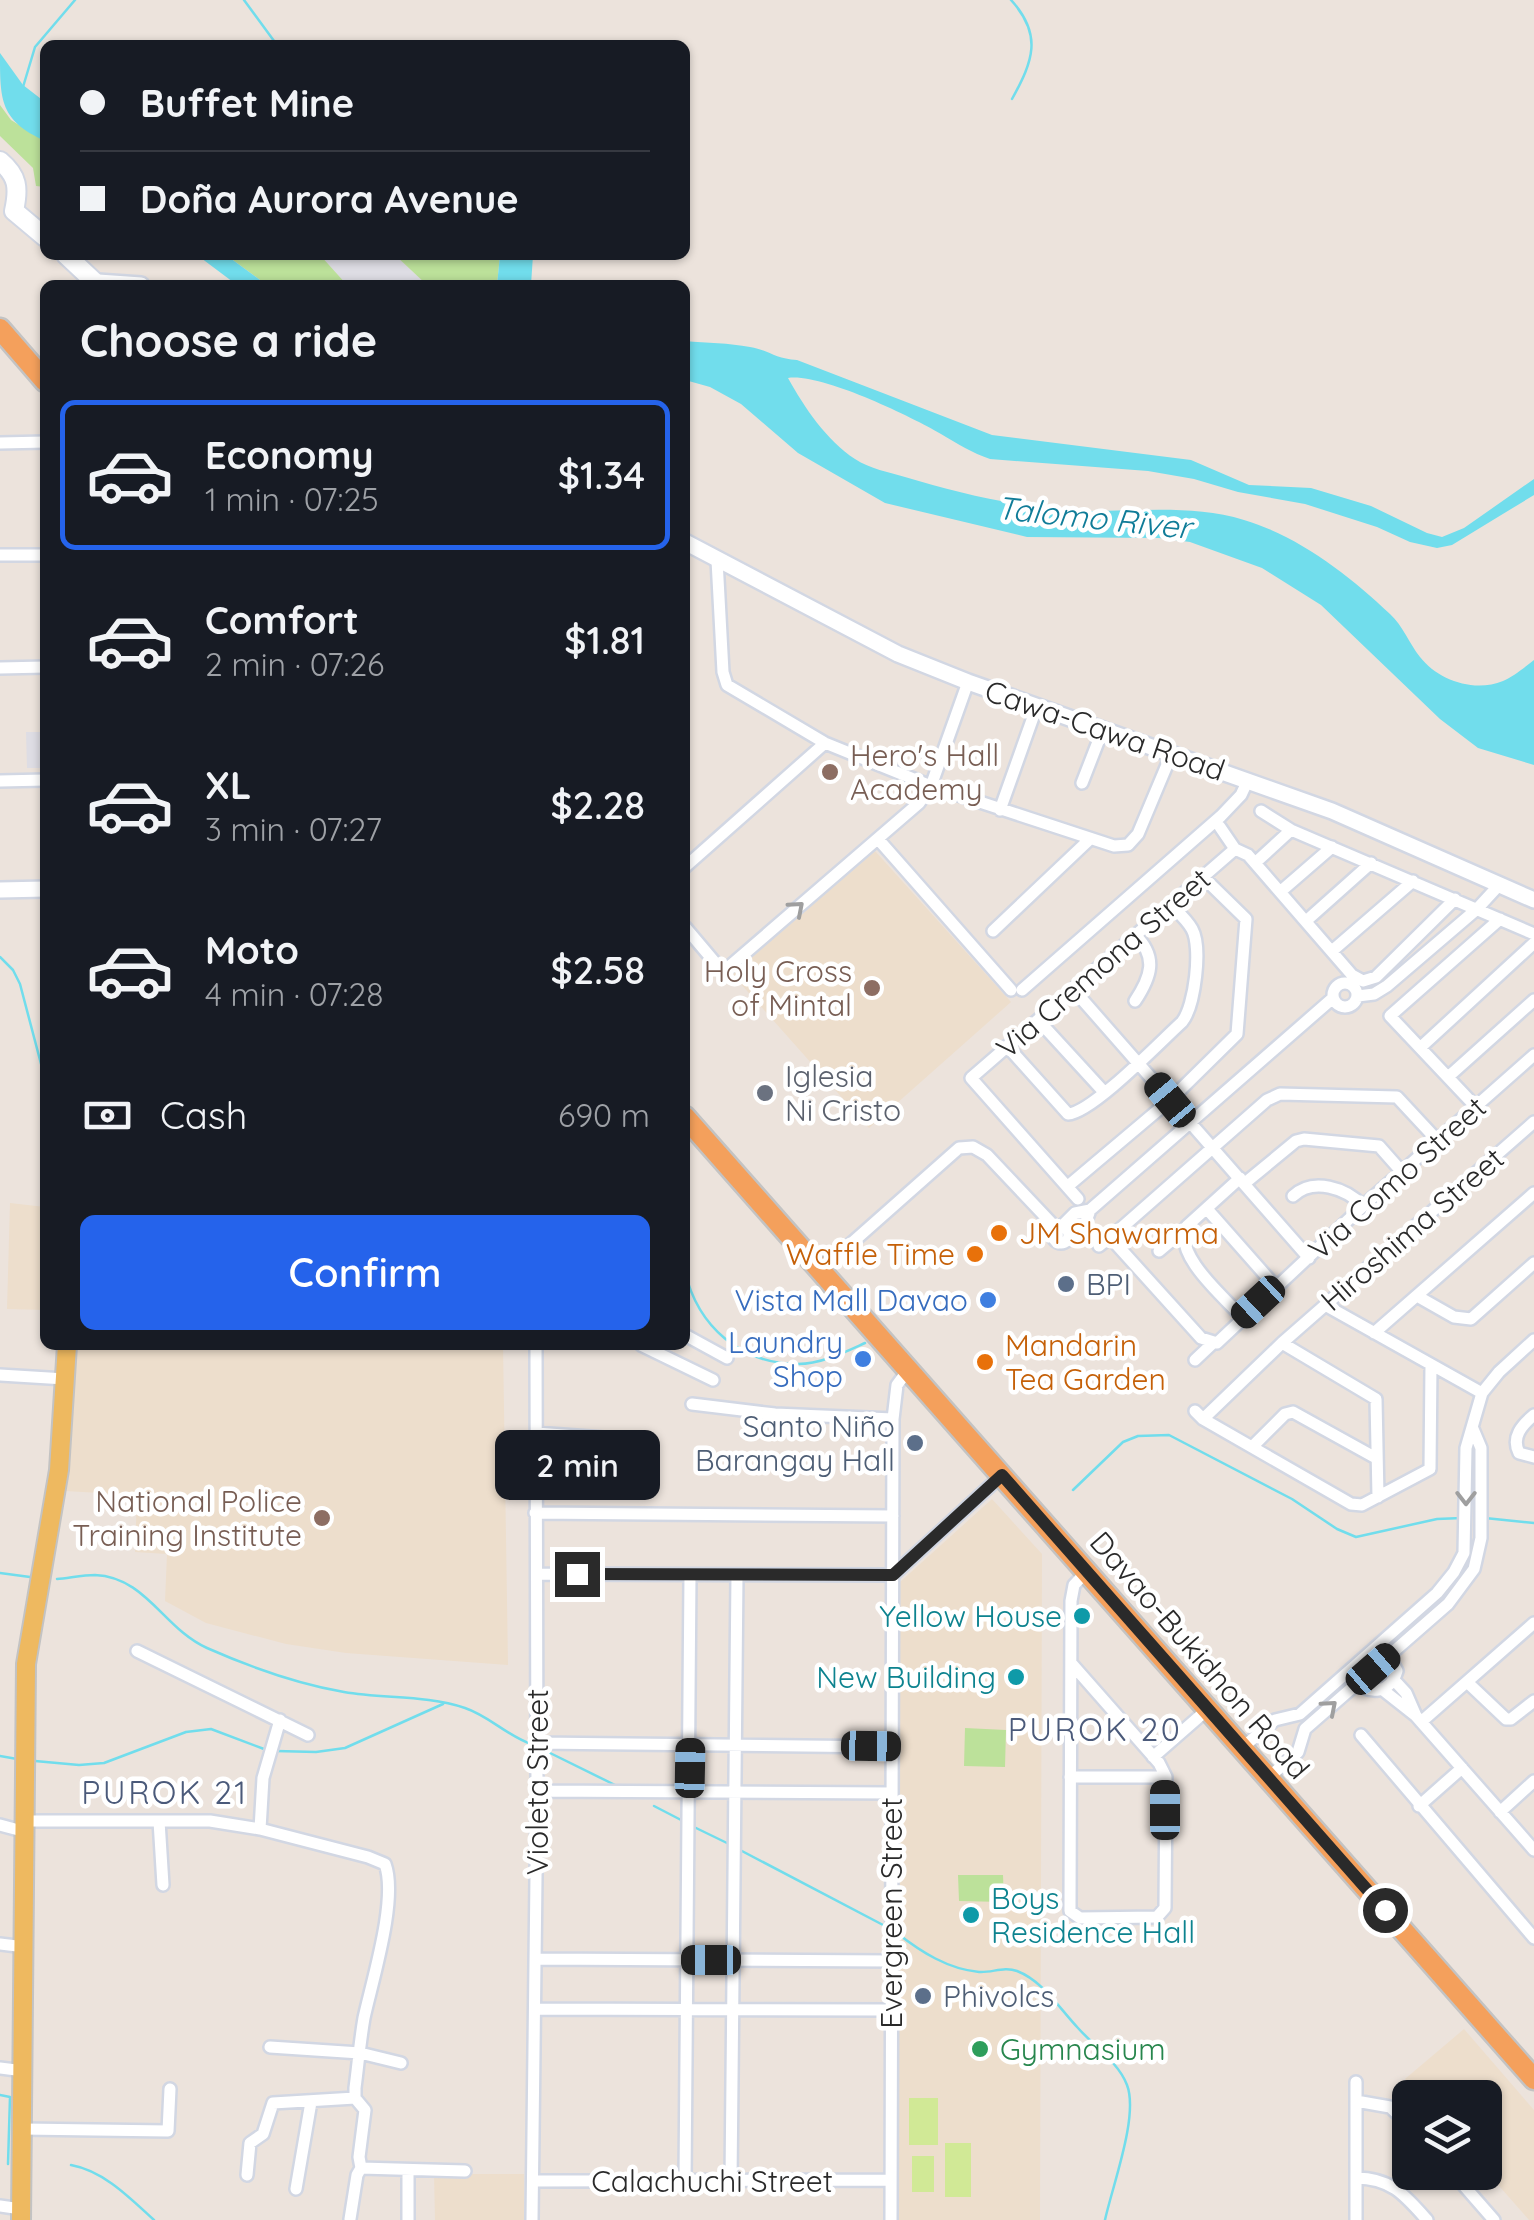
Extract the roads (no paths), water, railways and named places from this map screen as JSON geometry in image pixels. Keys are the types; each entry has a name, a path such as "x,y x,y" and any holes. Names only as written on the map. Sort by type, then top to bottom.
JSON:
{"highway":[{"path":"0,328 40,376"},
{"name":"Davao-Bukidnon Road","path":"690,1123 1534,2079"}],"main road":[{"path":"0,161 16,181 7,208 40,233"},
{"path":"72,260 94,280"},
{"path":"21,2214 28,1642 58,1483 67,1350"}],"street":[{"path":"0,443 40,442"},
{"name":"Cawa-Cawa Road","path":"690,545 876,644 968,682 1332,811 1529,894"},
{"path":"0,556 40,555"},
{"path":"717,560 723,672 728,685 825,743 1000,810 1090,840 1122,846 1134,840 1172,754"},
{"path":"0,668 40,667"},
{"path":"690,933 723,972 919,803 931,786 968,682"},
{"path":"1000,810 1036,706"},
{"path":"1082,783 1102,729"},
{"path":"690,863 825,743"},
{"path":"0,781 40,780"},
{"path":"878,839 1016,990 1221,816 1241,795 1248,780"},
{"path":"1261,811 1291,830 1534,934"},
{"path":"1220,827 1235,849 1243,851 1352,975 1363,981 1376,977 1455,899"},
{"path":"1254,863 1291,830"},
{"path":"992,930 1090,840"},
{"path":"1280,892 1332,847"},
{"name":"Via Cremona Street","path":"1068,1186 970,1078 1235,849"},
{"path":"1306,921 1371,863"},
{"path":"1078,1199 1068,1186 1170,1100 1237,1034 1246,919 1203,876"},
{"path":"1332,951 1413,880"},
{"path":"1333,998 1348,1008 1358,996 1374,994 1387,986 1477,909 1500,884"},
{"path":"0,890 40,889"},
{"path":"1007,1046 1068,1114 1080,1113 1182,1022 1193,1000 1194,932 1170,904"},
{"path":"1476,1106 1390,1016 1500,918"},
{"path":"1135,935 1147,946 1150,963 1147,984 1135,1001"},
{"path":"1421,1048 1534,943"},
{"path":"820,1271 959,1148 973,1148 986,1155 1062,1230 1075,1214 1090,1210 1333,998 1335,988 1344,983 1354,986 1358,996"},
{"path":"1073,989 1309,1258"},
{"path":"1448,1077 1534,1000"},
{"path":"1038,1020 1104,1092"},
{"name":"Via Como Street","path":"1195,1360 1534,1055"},
{"path":"1100,1246 1267,1100 1286,1092 1397,1097 1438,1140"},
{"name":"Hiroshima Street","path":"1252,1447 1199,1415 1534,1122"},
{"path":"1159,1251 1243,1180 1288,1146 1304,1139 1378,1146 1402,1172"},
{"path":"1293,1196 1305,1188 1344,1190 1363,1206"},
{"path":"1374,1333 1534,1193"},
{"path":"1206,1209 1275,1286"},
{"path":"1122,1227 1117,1245 1201,1338 1215,1343"},
{"path":"1184,1230 1185,1253 1242,1317"},
{"path":"1417,1296 1454,1317 1471,1319 1534,1263"},
{"path":"1325,1305 1482,1393"},
{"path":"690,1338 727,1358"},
{"path":"1282,1343 1376,1399 1378,1497"},
{"path":"1242,1748 1271,1722 1300,1714 1431,1598 1454,1572 1464,1553 1466,1457 1482,1393 1532,1343"},
{"name":"Violeta Street","path":"532,2220 537,1791 536,1350"},
{"path":"651,1350 713,1380"},
{"path":"1376,1458 1294,1412 1285,1414 1252,1447 1351,1504 1362,1505 1430,1469 1431,1364"},
{"name":"Evergreen Street","path":"891,2220 893,1419 896,1388 908,1370"},
{"path":"0,1375 65,1379"},
{"path":"692,1404 775,1414 893,1419"},
{"path":"1534,1415 1519,1430 1516,1448 1523,1456 1534,1457"},
{"path":"1268,1778 1298,1752 1304,1729 1459,1592 1478,1557 1481,1538 1481,1457 1473,1428"},
{"path":"536,1433 631,1440"},
{"path":"537,1574 893,1575 1002,1475"},
{"path":"536,1513 893,1516"},
{"path":"1464,1553 1478,1557"},
{"path":"1070,1663 1153,1756 1166,1777 1164,1912 1153,1918 1080,1918 1072,1914 1070,1907 1070,1663 1072,1592 1086,1571"},
{"path":"685,2181 690,1574"},
{"path":"731,2180 738,1575"},
{"path":"1431,1598 1441,1610"},
{"path":"1418,1719 1528,1636 1534,1623"},
{"path":"1380,1644 1396,1671 1394,1680 1383,1690"},
{"path":"137,1650 308,1735"},
{"path":"1347,1672 1366,1690 1383,1690 1418,1719 1534,1850"},
{"path":"1394,1680 1418,1719"},
{"path":"1467,1682 1506,1719 1534,1701"},
{"path":"1153,1756 1208,1710"},
{"path":"1283,1719 1301,1740"},
{"path":"260,1829 263,1778 280,1720"},
{"path":"1361,1736 1534,1938"},
{"path":"537,1744 892,1747"},
{"path":"1419,1806 1462,1768"},
{"path":"1070,1777 1166,1777"},
{"path":"1500,1812 1534,1781"},
{"path":"537,1791 892,1793"},
{"path":"159,1821 164,1884"},
{"path":"0,1825 210,1821 260,1829 376,1860 387,1867 383,1942 364,2021 355,2098 365,2110 361,2168 350,2218"},
{"path":"0,1944 25,1946"},
{"path":"535,1959 891,1960"},
{"path":"535,2009 891,2010"},
{"path":"270,2047 360,2052 402,2063"},
{"path":"0,2068 24,2070"},
{"path":"1356,2082 1356,2220"},
{"path":"22,2129 168,2131 170,2089"},
{"path":"247,2175 250,2143 263,2134 271,2106 278,2101 355,2098"},
{"path":"1356,2101 1392,2109"},
{"path":"296,2189 310,2102"},
{"path":"361,2168 465,2171"},
{"path":"408,2172 408,2220"},
{"path":"1356,2178 1389,2182 1427,2220"},
{"name":"Calachuchi Street","path":"532,2181 891,2180"},
{"path":"1468,2190 1494,2220"},
{"path":"0,2206 21,2214"}],"water":[{"path":"0,53 23,85 40,98 40,138 11,117 1,84"},
{"path":"204,260 233,260 260,280 230,280"},
{"path":"500,260 533,260 531,280 498,280"},
{"name":"Talomo River","path":"690,341 750,347 797,360 992,435 1191,460 1249,485 1311,488 1371,506 1442,537 1464,528 1534,479 1534,495 1452,545 1437,548 1305,504 1238,492 1194,479 1148,471 990,459 865,397 821,382 788,378 826,433 845,452 873,468 1021,505 1092,511 1188,511 1244,520 1303,546 1340,571 1390,614 1420,657 1447,678 1469,685 1492,684 1511,677 1534,660 1534,765 1478,748 1440,719 1321,605 1262,568 1190,542 1159,538 1027,537 885,503 798,453 741,404 690,381"}],"waterway":[{"path":"41,40 75,0"},
{"path":"244,0 273,40"},
{"path":"1011,0 1028,25 1031,37 1029,60 1012,99"},
{"path":"23,87 40,41"},
{"path":"0,957 20,984 40,1060"},
{"path":"690,1288 711,1325 740,1349 758,1357 807,1363 865,1343"},
{"path":"1073,1490 1123,1442 1138,1436 1169,1435 1356,1537 1437,1519 1462,1518"},
{"path":"1485,1518 1534,1523"},
{"path":"0,1573 30,1577"},
{"path":"57,1579 95,1575 113,1578 142,1594 192,1639 240,1662 327,1689 465,1708 531,1744"},
{"path":"276,1751 345,1748 443,1704"},
{"path":"35,1761 104,1763 186,1732 211,1729 264,1749"},
{"path":"544,1750 617,1786"},
{"path":"0,1756 17,1759"},
{"path":"654,1806 683,1821"},
{"path":"694,1827 729,1844"},
{"path":"740,1850 885,1926"},
{"path":"897,1933 925,1953 956,1967 979,1972 1012,1970 1026,1976 1043,1988 1118,2069 1127,2085 1130,2115 1105,2220"},
{"path":"0,2095 10,2097 8,2164"},
{"path":"71,2165 105,2179 154,2220"}],"place":[{"name":"Hero's Hall Academy","path":"830,772"},
{"name":"Holy Cross of Mintal","path":"872,988"},
{"name":"Iglesia Ni Cristo","path":"765,1093"},
{"name":"JM Shawarma","path":"999,1233"},
{"name":"Waffle Time","path":"975,1254"},
{"name":"BPI","path":"1066,1284"},
{"name":"Vista Mall Davao","path":"988,1300"},
{"name":"Laundry Shop","path":"863,1359"},
{"name":"Mandarin Tea Garden","path":"985,1362"},
{"name":"Santo Niño Barangay Hall","path":"915,1443"},
{"name":"National Police Training Institute","path":"322,1518"},
{"name":"Yellow House","path":"1082,1616"},
{"name":"New Building","path":"1016,1677"},
{"name":"Boys Residence Hall","path":"971,1915"},
{"name":"Phivolcs","path":"923,1996"},
{"name":"Gymnasium","path":"980,2049"}],"district":[{"name":"PUROK 20","path":"1095,1729"},
{"name":"PUROK 21","path":"165,1792"}]}
